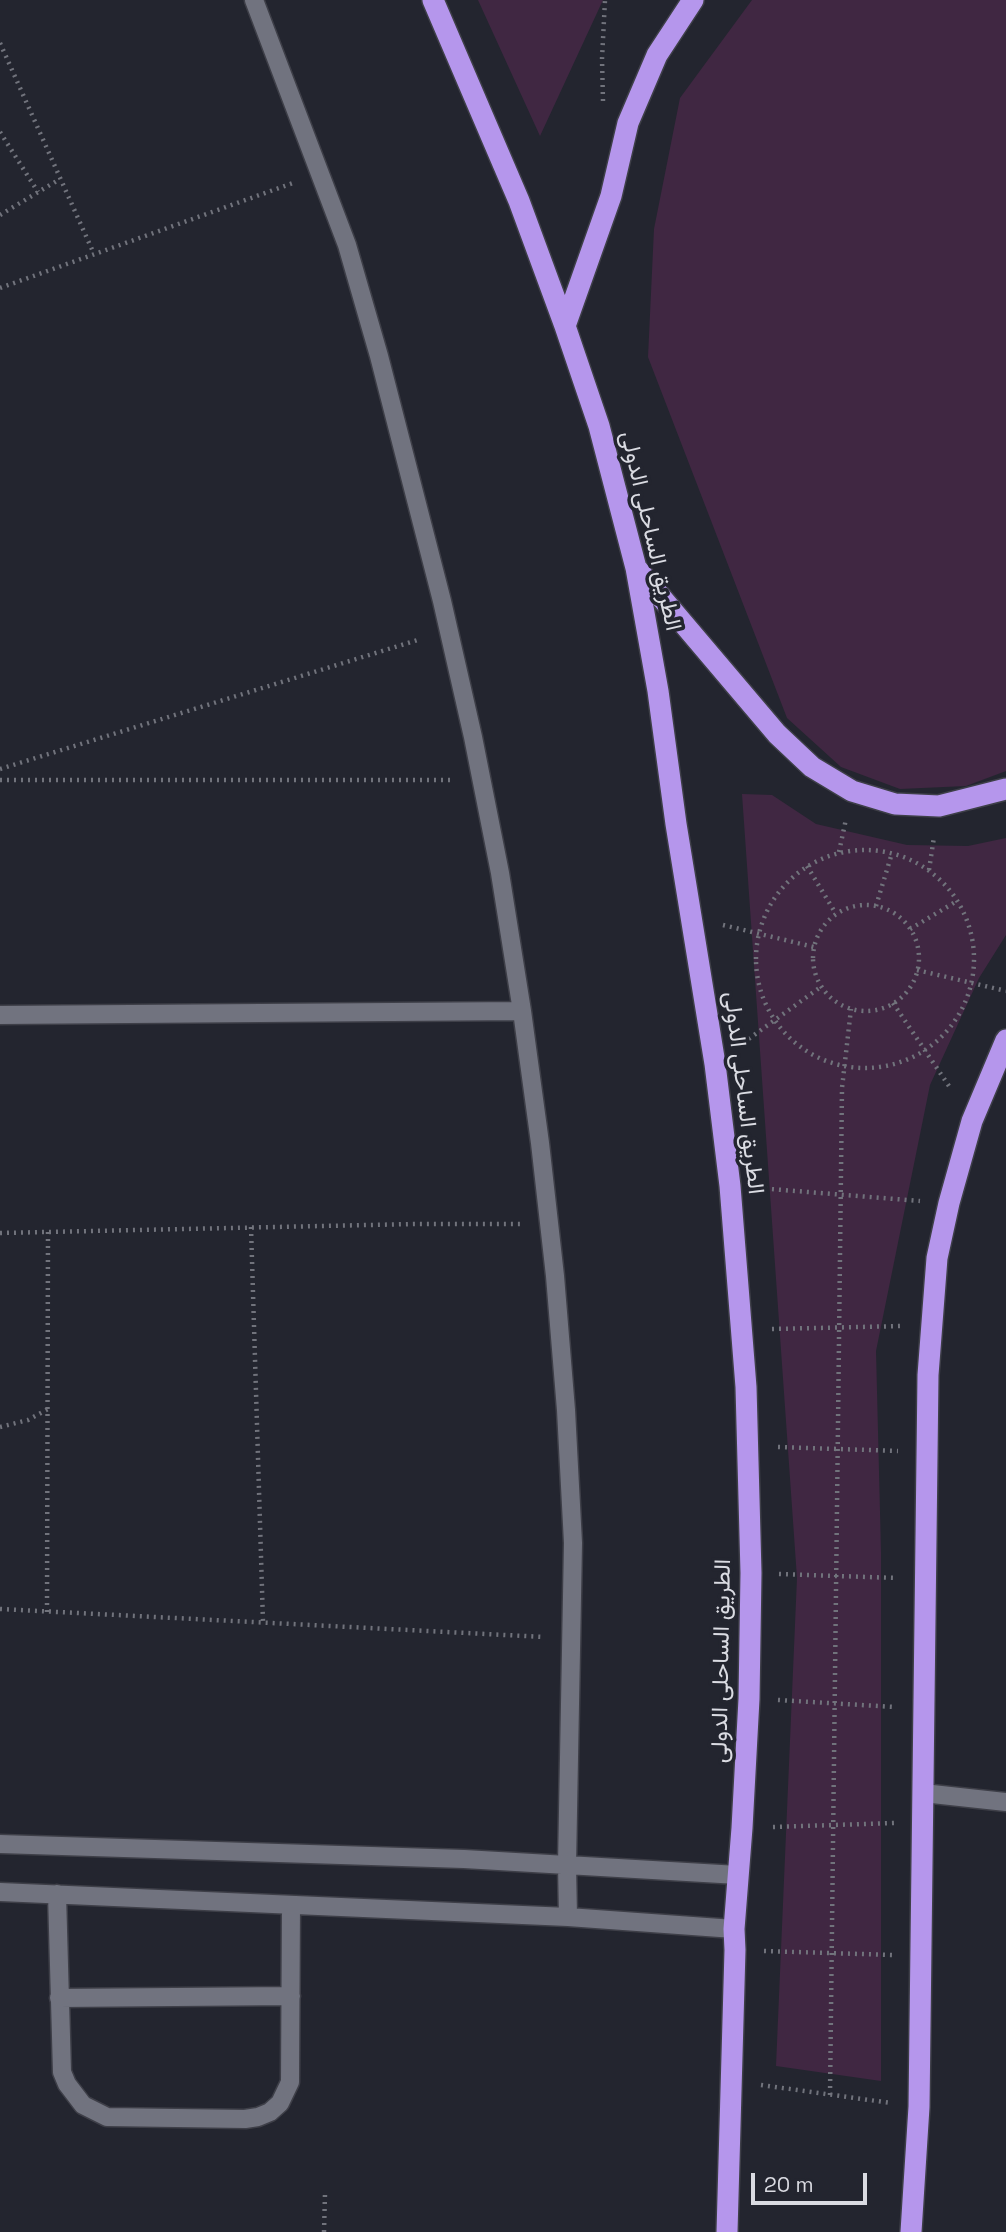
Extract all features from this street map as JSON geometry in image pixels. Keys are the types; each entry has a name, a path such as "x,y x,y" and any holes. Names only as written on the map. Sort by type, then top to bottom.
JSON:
{"highway":[{"name":"الطريق الساحلى الدولى","path":"433,0 519,201 599,426 636,568 658,691 676,824 715,1064 730,1185 742,1330 751,1573 749,1699 735,1940 727,2232"},
{"path":"565,326 611,196 628,123 657,55 693,0"},
{"path":"636,568 777,734 812,767 852,791 895,804 939,807 1006,789"},
{"path":"911,2232 919,2107 928,1375 937,1258 972,1121 1006,1040"}],"street":[{"path":"254,0 346,246 379,356 449,630 500,873 522,1011 550,1225 566,1410 572,1530 568,1917"},
{"path":"0,1015 522,1011"},
{"path":"923,1793 1006,1802"},
{"path":"0,1844 464,1859 738,1875"},
{"path":"0,1892 568,1917 735,1940"},
{"path":"57,1894 62,2072 67,2084 83,2105 107,2117 245,2119 270,2112 280,2103 290,2082 291,1905"},
{"path":"60,1998 291,1996"}],"path":[{"path":"0,43 94,254"},
{"path":"0,132 38,192"},
{"path":"0,288 320,173"},
{"path":"0,215 60,178"},
{"path":"0,769 449,630"},
{"path":"0,780 481,780"},
{"path":"857,849 892,853 929,870 957,901 972,940 972,982 955,1020 942,1036 926,1049 895,1064 862,1068 844,1066 806,1050 788,1037 774,1020 760,988 756,952 758,935 765,914 776,895 790,879 807,866 823,858 857,849"},
{"path":"877,906 892,853"},
{"path":"807,866 836,914"},
{"path":"910,929 957,901"},
{"path":"856,906 877,906 890,911 910,929 919,959 917,970 905,994 893,1003 873,1010 852,1009 840,1004 821,986 813,961 814,947 826,922 836,914 856,906"},
{"path":"692,917 814,947"},
{"path":"917,970 1006,991"},
{"path":"715,1064 821,986"},
{"path":"893,1003 972,1121"},
{"path":"830,2095 842,1088 852,1009"},
{"path":"730,1185 949,1203"},
{"path":"0,1233 414,1224 550,1225"},
{"path":"251,1227 263,1622"},
{"path":"47,1612 48,1232"},
{"path":"742,1330 932,1326"},
{"path":"0,1427 28,1420 48,1409"},
{"path":"748,1446 927,1452"},
{"path":"751,1573 925,1578"},
{"path":"0,1609 571,1638"},
{"path":"749,1699 924,1708"},
{"path":"742,1828 922,1822"},
{"path":"735,1940 832,1953 921,1955"},
{"path":"731,2081 919,2107"},
{"path":"324,2232 325,2194"}],"shaded area":[{"path":"478,0 603,0 540,136"},
{"path":"752,0 1006,0 1006,771 966,786 900,789 841,767 787,718 648,357 654,229 680,98"},
{"path":"742,794 772,795 816,824 907,845 968,846 1006,838 1006,935 979,978 930,1085 876,1351 881,1552 881,2081 776,2066 797,1578"}]}
